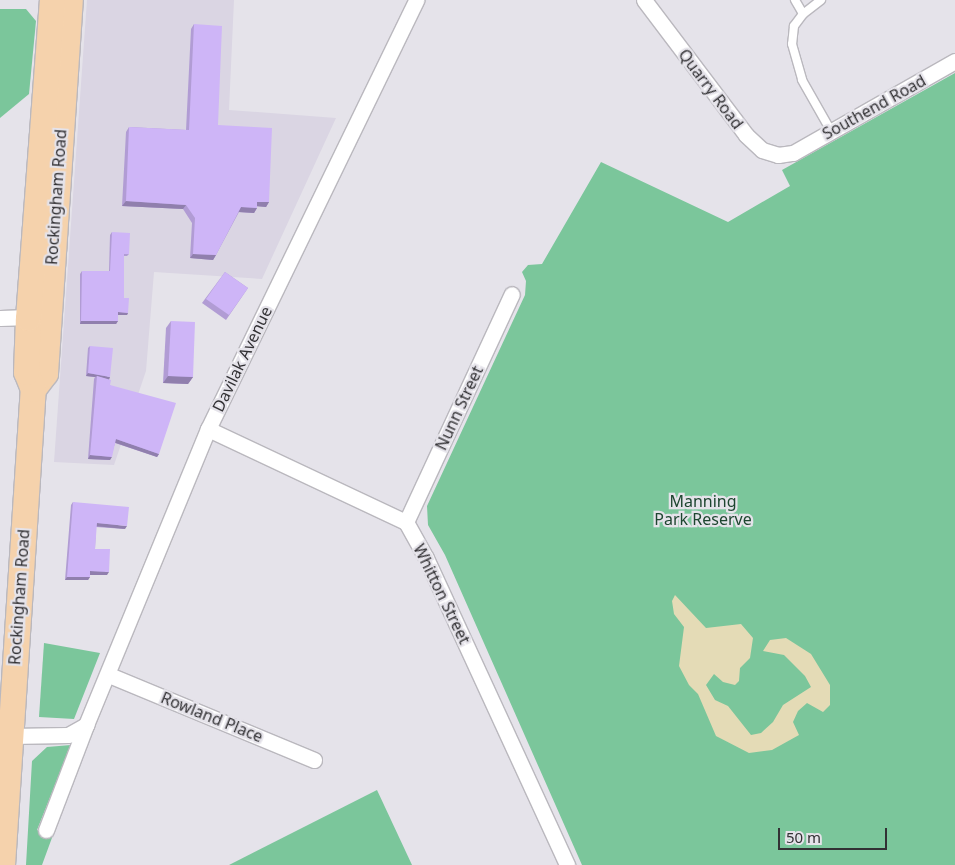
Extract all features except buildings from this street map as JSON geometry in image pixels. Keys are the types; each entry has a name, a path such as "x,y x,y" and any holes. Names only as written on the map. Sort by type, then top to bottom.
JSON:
{"main road":[{"name":"Rockingham Road","path":"2,865 33,390 45,374 38,317 52,0"},
{"name":"Rockingham Road","path":"38,317 70,0"}],"street":[{"name":"Davilak Avenue","path":"46,830 86,726 109,675 208,429 416,0"},
{"name":"Quarry Road","path":"644,0 746,135 762,150 778,154 793,152"},
{"name":"Southend Road","path":"793,152 955,61"},
{"name":"Nunn Street","path":"406,522 512,294"},
{"path":"0,318 38,317"},
{"path":"208,429 406,522"},
{"name":"Whitton Street","path":"406,522 426,558 567,865"},
{"name":"Rowland Place","path":"109,675 314,760"},
{"path":"10,736 68,735 86,726"}],"lane":[{"path":"795,0 803,14"},
{"path":"821,0 803,14 794,26 794,58 802,80 831,131"}],"shaded area":[{"path":"87,0 234,0 229,110 336,118 262,279 154,272 146,371 114,465 54,462"}],"green space":[{"path":"0,9 26,9 36,21 29,94 0,118"},
{"name":"Manning Park Reserve","path":"955,73 955,865 582,865 445,555 428,525 427,506 525,295 526,281 522,272 528,265 542,264 601,162 728,222 790,186 782,170"},
{"path":"44,643 100,653 74,719 39,717"},
{"path":"71,745 37,830 53,835 42,865 26,865 32,761 47,747"},
{"path":"377,790 412,865 229,865"}],"sand":[{"path":"675,595 706,628 741,624 753,638 750,658 740,668 739,681 735,685 723,682 714,674 706,685 715,700 728,706 751,735 761,733 773,722 783,705 811,687 805,676 784,655 763,651 770,640 786,638 811,654 830,685 830,705 823,712 807,703 798,711 793,722 799,735 772,750 749,753 716,736 698,694 689,685 679,666 684,627 674,614 672,601"}]}
